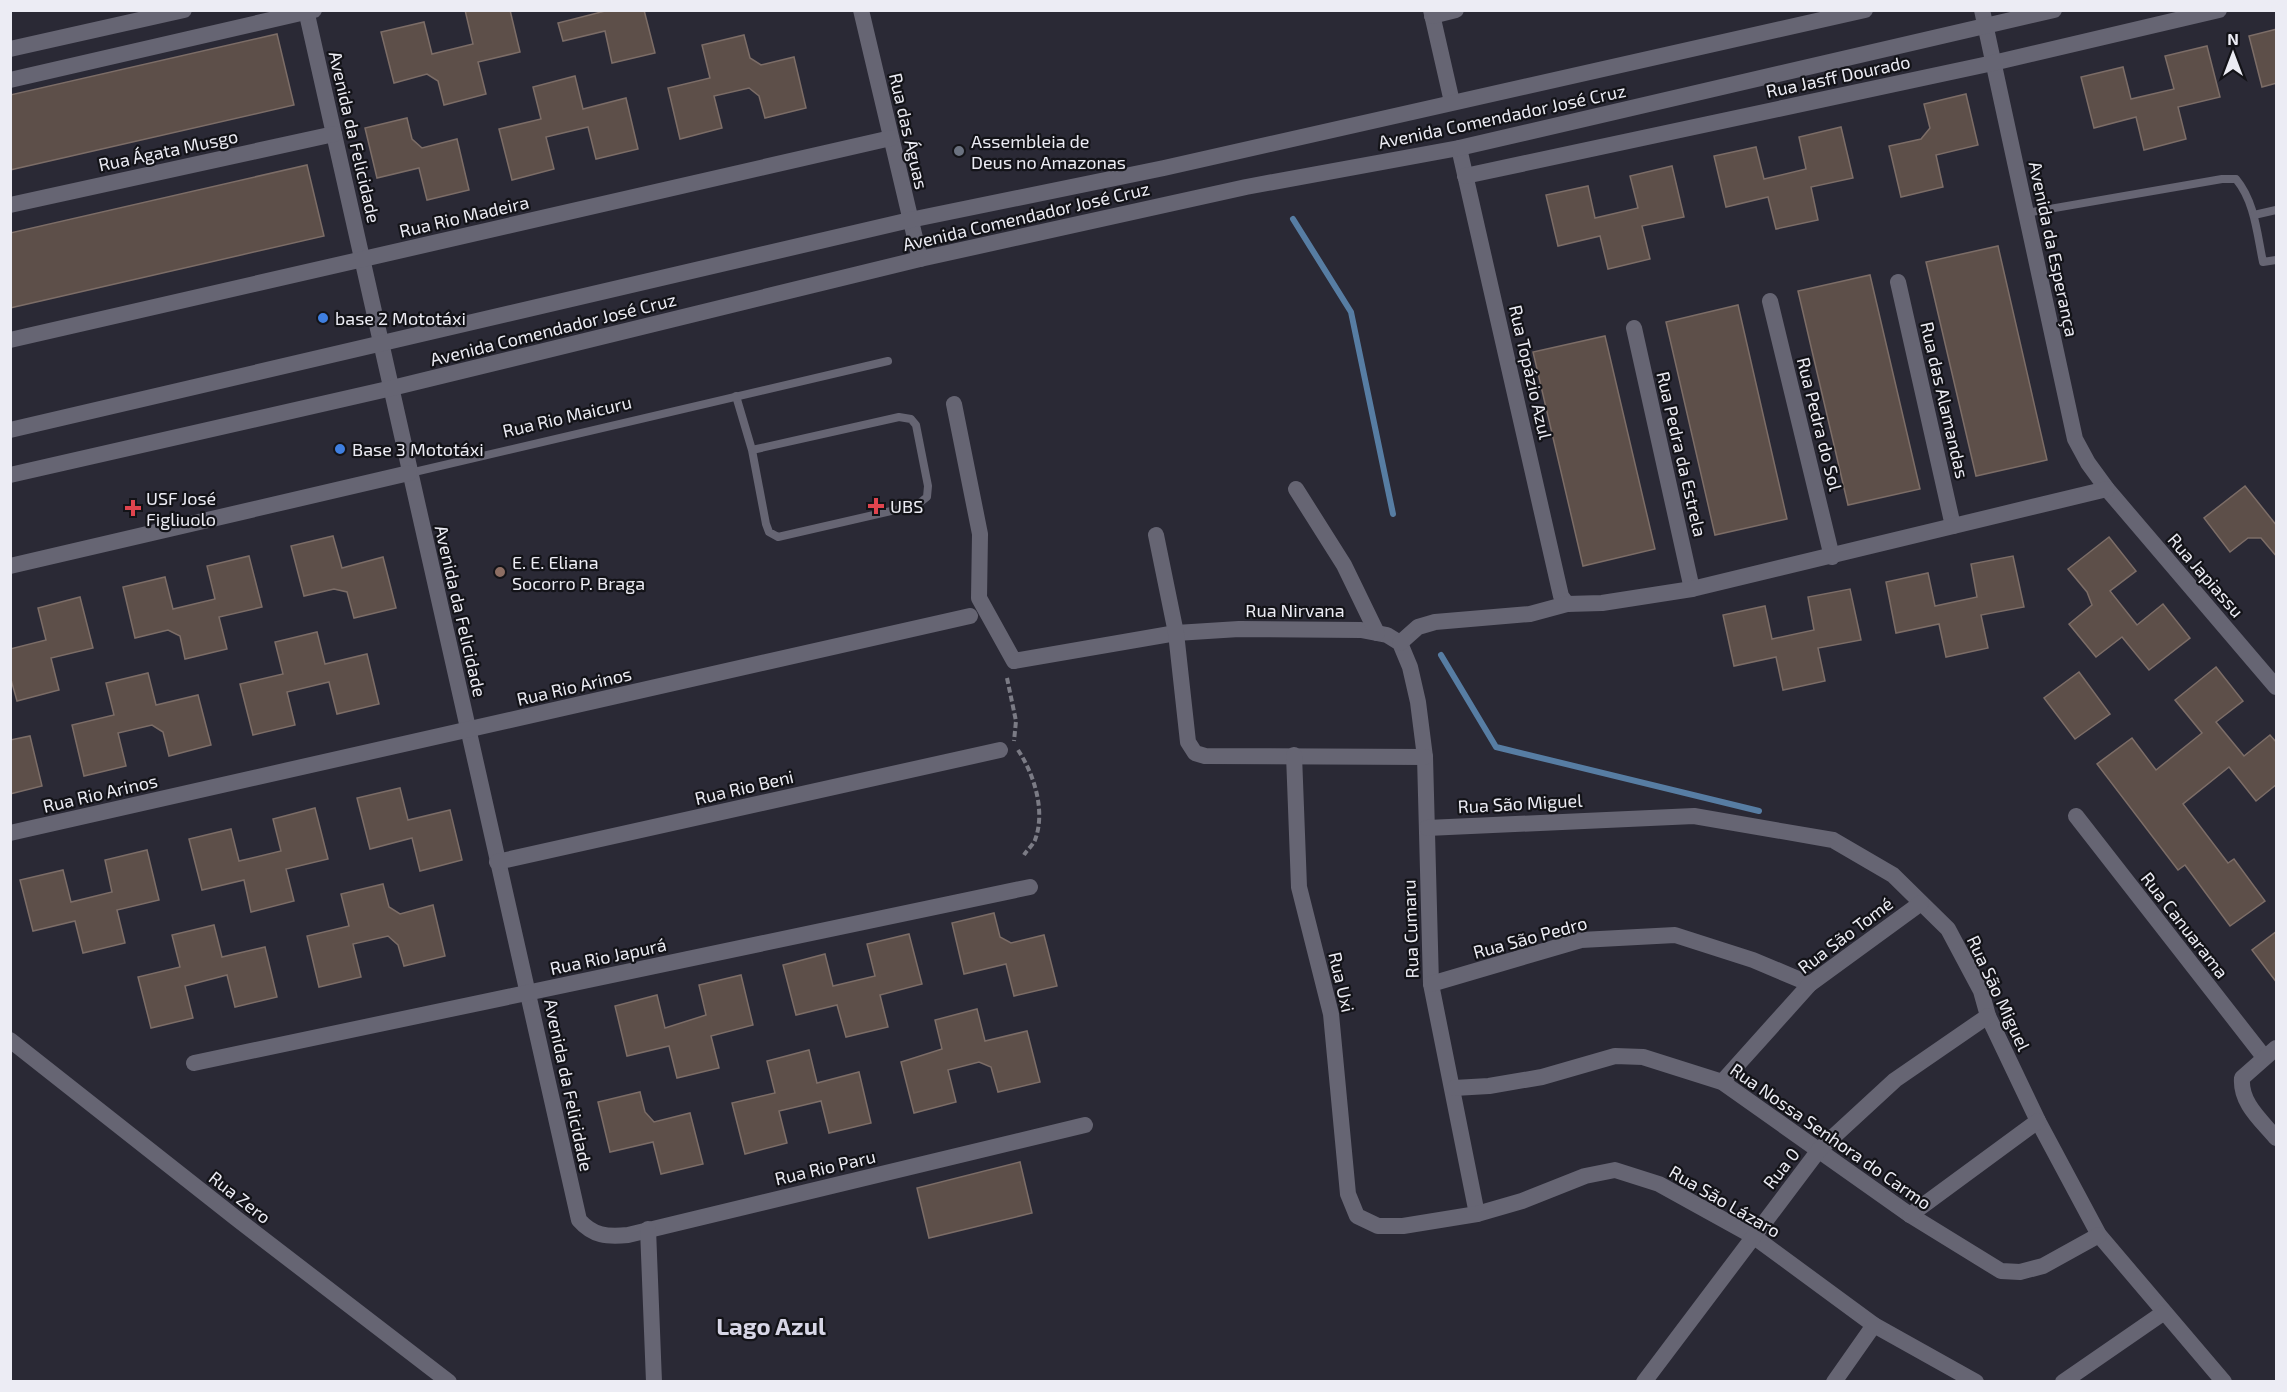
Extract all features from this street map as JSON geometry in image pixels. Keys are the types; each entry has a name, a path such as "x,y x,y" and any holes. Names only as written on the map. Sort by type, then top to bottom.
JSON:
{"street":[{"path":"10,49 184,10"},
{"name":"Rua das Águas","path":"861,10 920,259"},
{"path":"1452,102 1432,13 1456,10"},
{"name":"Avenida Comendador José Cruz","path":"10,430 910,220 1164,168 1865,10"},
{"name":"Avenida Comendador José Cruz","path":"10,475 392,388 920,259 1246,187 1459,148 1984,19 2054,10"},
{"name":"Rua Jasff Dourado","path":"1465,176 1993,63 2219,10"},
{"path":"10,80 309,11"},
{"name":"Avenida da Felicidade","path":"309,11 334,134 579,1220"},
{"name":"Avenida da Esperança","path":"1984,19 2075,439 2088,463 2107,489"},
{"name":"Rua Ágata Musgo","path":"10,205 334,134"},
{"name":"Rua Rio Madeira","path":"10,340 891,138"},
{"name":"Rua Topázio Azul","path":"1459,148 1561,596 1567,604"},
{"name":"Rua das Alamandas","path":"1898,282 1953,526"},
{"name":"Rua Pedra do Sol","path":"1770,301 1832,557"},
{"name":"Rua Pedra da Estrela","path":"1634,328 1692,589"},
{"path":"954,404 980,534 979,598 1014,661"},
{"name":"Rua Rio Maicuru","path":"10,566 410,473"},
{"path":"1296,489 1344,565 1377,633"},
{"path":"1400,643 1418,627 1435,622 1530,614 1567,604 1602,603 1692,589 2107,489"},
{"name":"Rua Japiassu","path":"2107,489 2277,687"},
{"path":"1156,535 1176,633 1188,742 1195,753 1205,756 1425,757"},
{"name":"Rua Rio Arinos","path":"10,834 970,616"},
{"name":"Rua Nirvana","path":"1014,661 1176,633 1316,629 1377,633 1394,637 1400,643"},
{"name":"Rua Cumaru","path":"1400,643 1410,667 1418,702 1425,757 1431,984 1454,1088 1477,1214"},
{"name":"Rua Rio Beni","path":"497,862 1000,750"},
{"name":"Rua Uxi","path":"1294,755 1299,886 1331,1014 1348,1194 1357,1216"},
{"name":"Rua São Miguel","path":"1427,828 1694,816 1833,840 1893,875 1948,928 1981,991 1988,1016 2038,1121 2099,1235 2224,1382"},
{"name":"Rua Canuarama","path":"2076,816 2270,1052"},
{"name":"Rua Rio Japurá","path":"194,1063 1030,886"},
{"name":"Rua São Tomé","path":"1722,1082 1810,984 1921,903"},
{"name":"Rua São Pedro","path":"1431,984 1581,940 1675,935 1753,960 1810,984"},
{"name":"Rua 0","path":"1644,1382 1820,1150 1895,1080 1988,1016"},
{"name":"Rua Zero","path":"10,1040 449,1382"},
{"path":"2270,1052 2242,1078 2241,1090 2247,1102 2277,1138"},
{"name":"Rua Nossa Senhora do Carmo","path":"1454,1088 1489,1086 1542,1077 1615,1056 1643,1057 1722,1082 1910,1215 2001,1271 2020,1272 2043,1266 2099,1235"},
{"path":"1910,1215 2038,1121"},
{"name":"Rua Rio Paru","path":"579,1220 587,1230 609,1237 1085,1125"},
{"name":"Rua São Lázaro","path":"1357,1216 1378,1226 1403,1226 1477,1214 1522,1201 1585,1176 1615,1170 1659,1184 1753,1236 1874,1325 1976,1382"},
{"path":"648,1229 654,1382"},
{"path":"2063,1382 2163,1313"},
{"path":"1834,1382 1874,1325"}],"lane":[{"path":"2026,213 2222,179 2236,179 2243,187 2254,215 2263,262 2277,260"},
{"path":"2254,215 2277,210"},
{"name":"Rua Rio Maicuru","path":"410,473 888,361"},
{"path":"736,396 752,450 766,524 769,532 778,537 917,505 927,497 928,486 916,425 911,419 904,417 752,450"}],"path":[{"path":"1014,661 1006,677 1016,722 1014,744 1030,768 1039,802 1035,840 1024,855"}],"building":[{"path":"465,10 510,10 520,52 478,62 486,94 444,105 438,81 427,74 394,83 381,32 424,22 432,54 473,44"},
{"path":"609,10 644,10 655,53 612,63 605,31 563,41 558,23"},
{"path":"2277,29 2277,83 2262,87 2249,36"},
{"path":"277,34 294,105 10,170 10,95"},
{"path":"744,35 750,58 761,65 794,57 806,108 765,118 759,96 749,88 714,96 722,128 680,139 668,88 710,78 702,45"},
{"path":"2207,46 2220,97 2178,107 2186,139 2144,150 2136,117 2094,128 2081,77 2123,67 2131,99 2174,89 2165,56"},
{"path":"575,76 583,109 626,98 638,149 596,159 588,127 546,137 554,169 512,180 499,129 541,119 533,87"},
{"path":"1966,94 1978,145 1936,155 1943,187 1901,197 1889,146 1921,139 1930,128 1924,104"},
{"path":"407,118 412,139 422,148 457,139 469,190 427,200 419,168 377,178 365,128"},
{"path":"1841,127 1853,178 1811,187 1818,220 1776,229 1768,197 1726,207 1714,156 1756,147 1764,179 1806,169 1799,137"},
{"path":"307,165 324,236 10,308 10,233"},
{"path":"1672,166 1684,217 1642,226 1650,259 1608,269 1600,236 1558,246 1546,195 1588,186 1595,218 1638,208 1630,176"},
{"path":"1998,246 2047,460 1976,476 1926,262"},
{"path":"1870,275 1920,489 1848,505 1798,291"},
{"path":"1738,305 1787,519 1715,535 1666,322"},
{"path":"1605,336 1655,549 1583,566 1533,352"},
{"path":"2245,486 2277,526 2277,557 2261,538 2248,538 2230,552 2204,518"},
{"path":"333,536 342,568 383,557 396,608 354,618 347,592 334,589 304,596 291,546"},
{"path":"2109,537 2136,571 2110,591 2137,625 2163,604 2190,638 2149,670 2122,637 2096,657 2069,624 2092,605 2087,592 2068,569"},
{"path":"249,556 262,607 219,617 227,649 185,659 180,636 168,630 135,638 123,587 165,577 173,609 215,599 207,566"},
{"path":"2013,556 2024,607 1981,615 1988,648 1946,657 1939,624 1896,633 1886,582 1928,573 1935,606 1977,597 1971,564"},
{"path":"1850,589 1861,640 1818,648 1825,681 1783,690 1776,657 1734,666 1723,615 1765,606 1772,639 1814,630 1808,597"},
{"path":"80,597 93,648 51,658 59,690 17,701 10,676 10,649 46,640 38,608"},
{"path":"317,632 325,664 367,654 379,704 337,714 329,682 287,692 295,725 253,735 240,684 283,674 275,642"},
{"path":"2216,667 2243,701 2216,722 2244,756 2270,735 2277,743 2277,784 2256,801 2229,767 2183,804 2228,863 2234,859 2265,901 2230,926 2185,865 2178,870 2097,764 2132,738 2156,770 2202,733 2175,700"},
{"path":"2079,672 2110,714 2075,739 2044,698"},
{"path":"148,673 156,705 198,695 211,745 169,756 163,732 152,725 118,733 126,766 84,776 72,725 114,715 106,683"},
{"path":"30,736 42,786 10,794 10,740"},
{"path":"400,788 408,820 450,810 462,860 420,871 412,838 370,849 357,798"},
{"path":"315,808 328,859 286,869 294,901 251,912 244,880 202,890 189,839 231,829 239,861 281,851 273,819"},
{"path":"147,850 159,900 117,910 125,943 83,953 75,921 33,931 20,880 63,870 71,902 112,892 105,860"},
{"path":"383,884 389,907 400,914 433,905 445,956 404,966 398,945 388,936 353,944 361,977 319,987 307,936 349,926 341,894"},
{"path":"994,913 1000,937 1011,943 1044,935 1057,986 1014,996 1006,964 964,974 952,923"},
{"path":"214,925 222,957 265,947 277,997 235,1007 227,975 185,986 193,1018 151,1028 138,977 180,967 172,935"},
{"path":"2277,931 2277,983 2252,950"},
{"path":"909,934 922,984 880,995 888,1027 846,1037 837,1005 796,1015 783,965 825,954 833,986 875,976 867,944"},
{"path":"741,975 753,1025 711,1036 719,1068 677,1078 669,1046 627,1056 615,1006 657,995 665,1028 706,1015 699,985"},
{"path":"977,1009 985,1041 1027,1031 1040,1082 998,1092 991,1067 979,1062 948,1070 956,1102 914,1113 901,1062 942,1049 935,1020"},
{"path":"809,1050 817,1083 859,1072 871,1123 829,1133 821,1101 779,1111 787,1143 745,1154 732,1103 775,1093 767,1061"},
{"path":"640,1092 645,1112 654,1122 690,1113 703,1164 661,1174 653,1142 610,1152 598,1102"},
{"path":"1020,1162 1032,1213 929,1238 917,1188"}],"waterway":[{"path":"1293,219 1351,312 1393,514"},
{"path":"1441,655 1496,747 1759,811"}],"place":[{"name":"Assembleia de Deus no Amazonas","path":"959,151"},
{"name":"base 2 Mototáxi","path":"323,318"},
{"name":"Base 3 Mototáxi","path":"340,449"},
{"name":"UBS","path":"876,506"},
{"name":"USF José Figliuolo","path":"133,508"},
{"name":"E. E. Eliana Socorro P. Braga","path":"500,572"}],"district":[{"name":"Lago Azul","path":"771,1325"}]}
